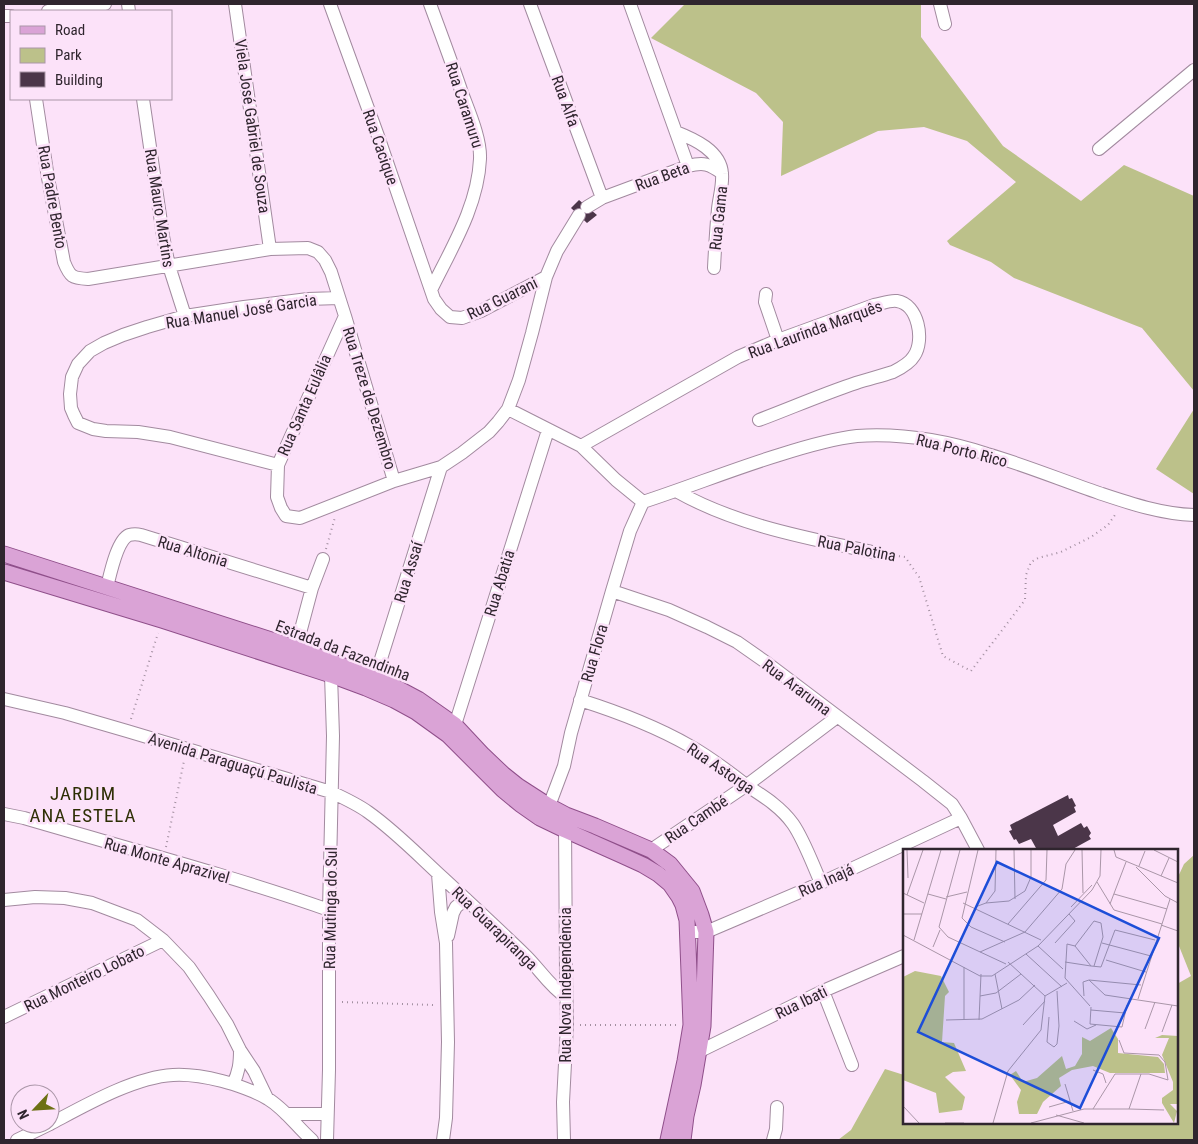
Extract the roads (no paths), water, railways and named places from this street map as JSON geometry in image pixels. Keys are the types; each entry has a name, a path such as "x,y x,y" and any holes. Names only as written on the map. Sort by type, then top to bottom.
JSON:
{"main road":[{"name":"Estrada da Fazendinha","path":"4,554 296,648 376,678 418,699 518,786 566,815 651,850 670,864 692,891 706,932 703,1026 683,1140"},
{"name":"Estrada da Fazendinha","path":"4,572 162,620 331,675 394,700 452,730 503,790 540,818 642,865 658,874 670,884 683,905 687,920 691,1025 668,1140"}],"street":[{"path":"56,10 105,4"},
{"name":"Viela José Gabriel de Souza","path":"235,4 270,249"},
{"name":"Rua Cacique","path":"330,4 431,290"},
{"name":"Rua Caramuru","path":"430,4 467,106 478,139 481,156 479,175 471,204 431,290"},
{"name":"Rua Alfa","path":"530,4 602,198"},
{"path":"630,4 688,166"},
{"path":"940,4 945,24"},
{"path":"1099,150 1192,75"},
{"name":"Rua Padre Bento","path":"36,100 48,178 64,262 69,274 75,278 88,279 169,266"},
{"name":"Rua Mauro Martins","path":"143,100 163,236 169,266 186,316"},
{"name":"Rua Gama","path":"676,132 698,142 707,149 716,158 722,173 714,268"},
{"name":"Rua Beta","path":"602,198 700,163 711,166 722,173"},
{"name":"Rua Guarani","path":"431,290 441,309 450,317 462,318 480,311 546,277 557,251 583,211 602,198"},
{"path":"169,266 270,249 308,248 318,252 326,260 345,316"},
{"name":"Rua Santa Eulâlia","path":"345,316 278,465 277,497 280,508 286,516 300,518 394,481 441,467 489,432 508,409 519,380 546,277"},
{"path":"766,294 765,302 778,340"},
{"name":"Rua Manuel José Garcia","path":"278,465 170,437 138,432 92,429 78,423 71,408 72,377 78,364 90,351 104,343 146,327 186,316 308,299 339,298"},
{"name":"Rua Laurinda Marquês","path":"581,446 738,357 778,340 874,305 897,301 904,304 915,316 920,334 919,346 914,356 905,365 894,371 836,390 759,420"},
{"name":"Rua Treze de Dezembro","path":"345,316 394,481"},
{"path":"508,409 581,446 623,486 643,502"},
{"name":"Rua Abatia","path":"452,730 548,430"},
{"name":"Rua Porto Rico","path":"643,502 796,449 855,436 887,435 915,437 960,446 1124,501 1172,513 1194,515"},
{"name":"Rua Assaí","path":"376,678 441,467"},
{"name":"Rua Palotina","path":"676,491 713,510 750,523 794,536 877,553"},
{"name":"Rua Flora","path":"550,806 564,766 580,700 630,531 643,502"},
{"name":"Rua Altonia","path":"107,587 115,558 122,543 126,536 132,534 141,535 312,588"},
{"path":"296,648 322,559"},
{"name":"Rua Araruma","path":"612,591 669,610 737,642 942,795 952,804 977,849"},
{"name":"Rua Mutinga do Sul","path":"327,1140 330,1070 329,910 333,736 331,675"},
{"name":"Avenida Paraguaçú Paulista","path":"4,699 65,713 332,792 352,802 388,827 441,877"},
{"name":"Rua Astorga","path":"580,700 622,714 665,732 715,762 747,785 782,812 793,824 821,883"},
{"name":"Rua Cambé","path":"651,850 747,785 837,716"},
{"name":"Rua Monte Aprazivel","path":"4,814 24,818 163,859 329,910"},
{"name":"Rua Nova Independência","path":"564,1140 563,1102 567,1025 566,815"},
{"name":"Rua Inajá","path":"688,932 706,932 821,883 961,818"},
{"path":"441,877 441,912 446,943 448,1083 443,1140"},
{"name":"Rua Guarapiranga","path":"441,877 528,958 550,984 566,997"},
{"path":"4,900 35,897 66,898 92,903 137,920 163,940 189,967 222,1017 254,1071 267,1098"},
{"path":"446,943 453,912 466,899"},
{"name":"Rua Monteiro Lobato","path":"4,1016 163,940"},
{"name":"Rua Ibati","path":"700,1051 823,991 903,960"},
{"path":"544,975 566,973"},
{"path":"823,991 852,1065"},
{"path":"233,1084 240,1066 240,1050"},
{"path":"60,1119 122,1088 148,1080 172,1075 202,1076 233,1084 267,1098 312,1140"},
{"path":"773,1140 776,1129 777,1107"},
{"path":"286,1114 327,1114"},
{"path":"17,1140 29,1134"}],"district":[{"name":"JARDIM ANA ESTELA","path":"83,804"}]}
